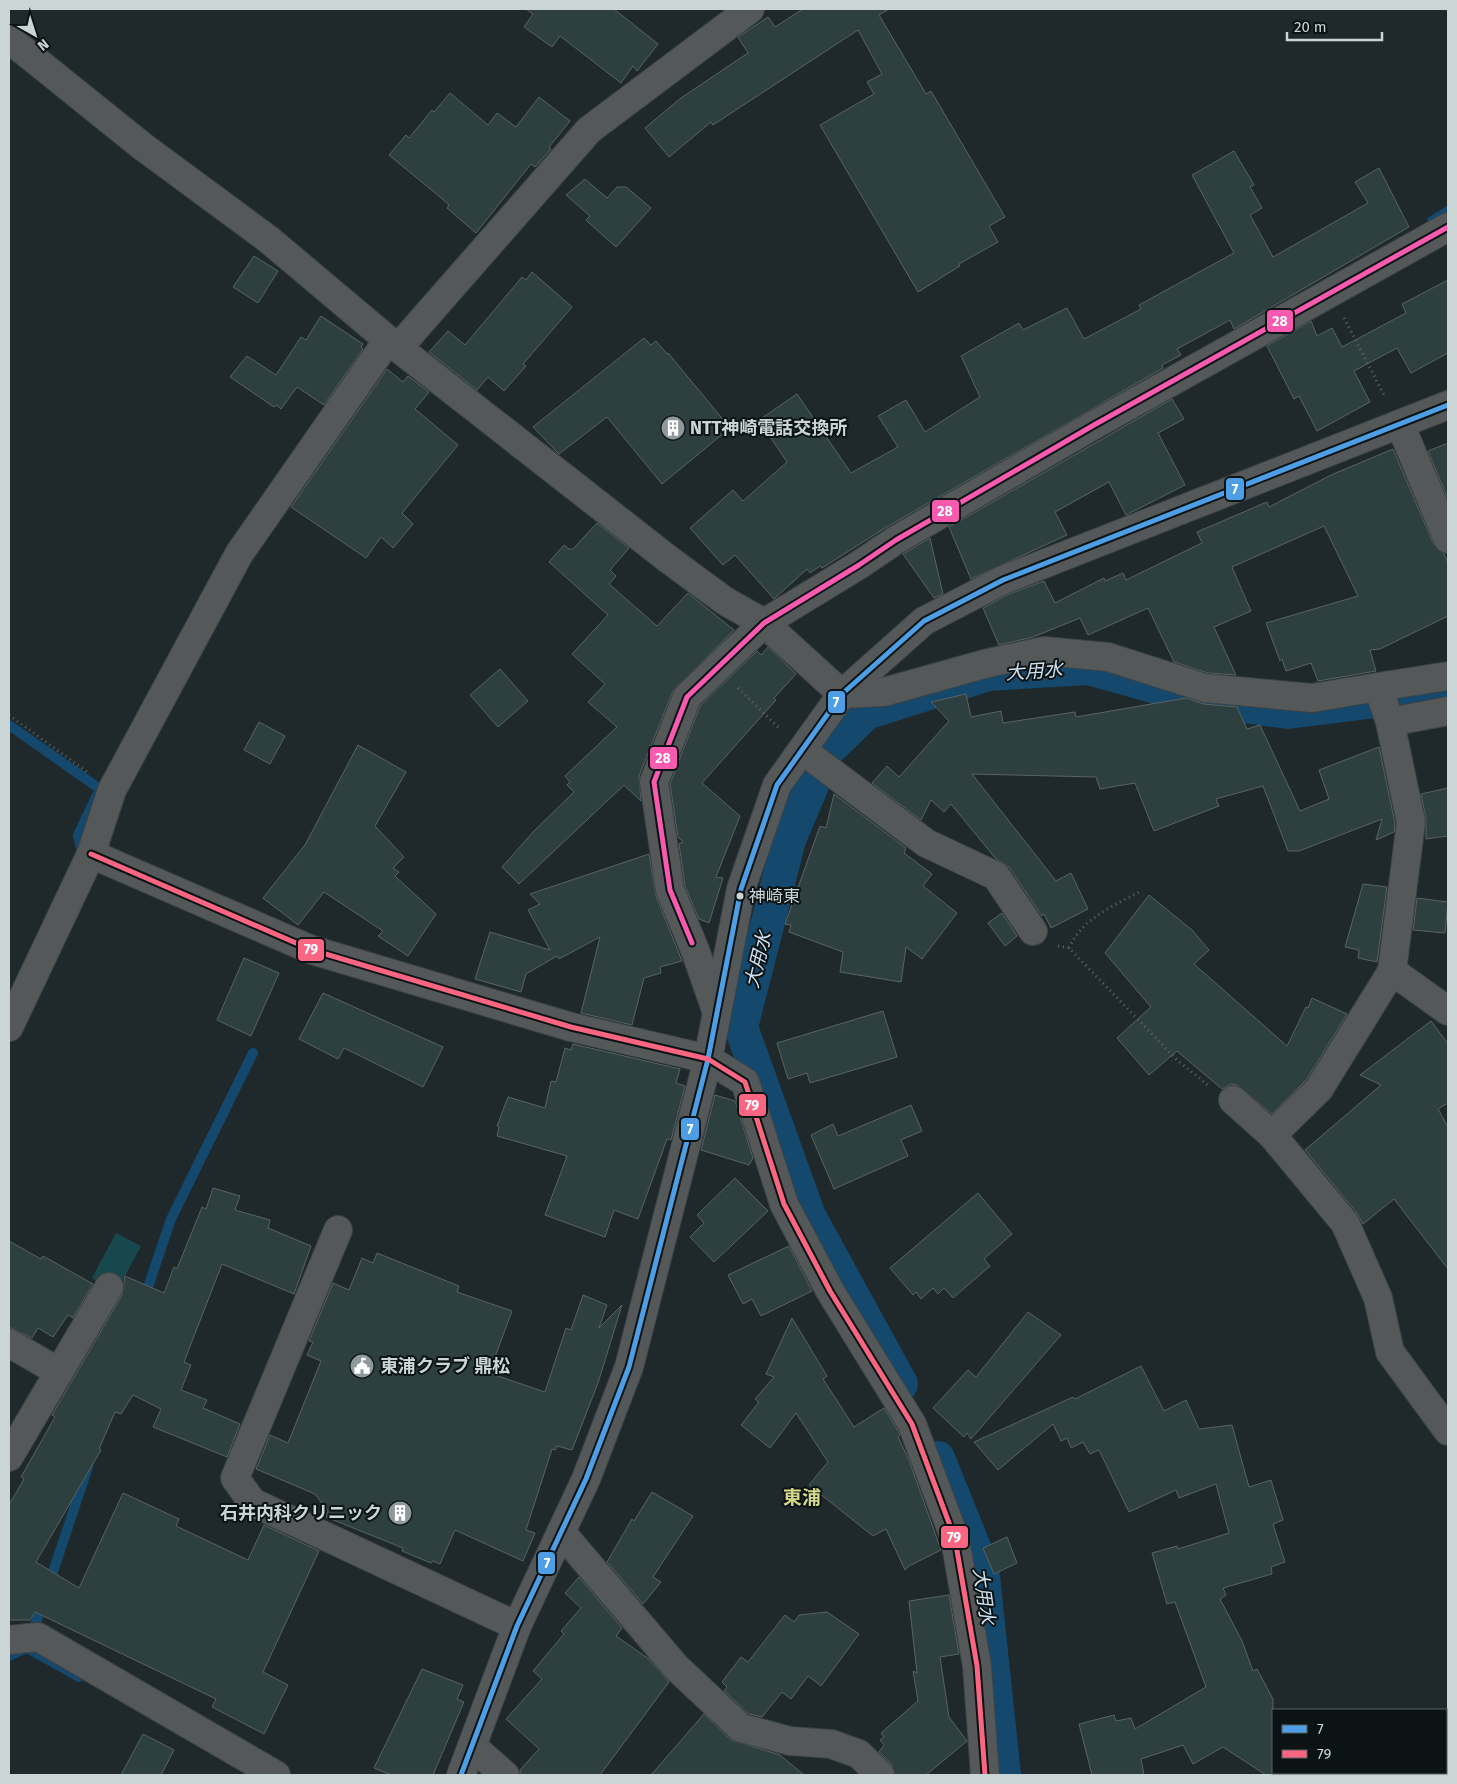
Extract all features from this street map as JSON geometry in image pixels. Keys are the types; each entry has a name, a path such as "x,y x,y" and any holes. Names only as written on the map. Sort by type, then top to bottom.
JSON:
{"street":[{"path":"9,1027 91,854 112,790 239,554 387,346 589,130 750,9"},
{"path":"9,39 142,146 268,239 387,346 725,601 764,623 842,694 884,692 988,663 1044,651 1108,657 1206,688 1448,710"},
{"path":"716,1010 695,950 670,890 654,782 688,697 764,623 896,540 1094,425 1332,294 1448,227"},
{"path":"461,1775 517,1626 586,1479 629,1366 708,1059 741,889 777,785 817,760 842,694 924,621 1003,580 1448,405"},
{"path":"1400,424 1448,539"},
{"path":"1384,703 1448,676"},
{"path":"1272,1135 1319,1089 1392,971 1411,822 1384,703"},
{"path":"817,760 926,843 996,876 1033,932"},
{"path":"91,854 312,950 571,1027 708,1059 745,1082 784,1204 830,1291 912,1424 955,1540 977,1666 985,1775"},
{"path":"1392,971 1448,1011"},
{"path":"1233,1100 1272,1135 1345,1223 1378,1298 1390,1352 1448,1431"},
{"path":"338,1230 235,1478 252,1502 517,1626"},
{"path":"9,1457 109,1287"},
{"path":"9,1343 59,1372"},
{"path":"561,1532 676,1667 741,1728 790,1741 831,1744 859,1754 880,1775"},
{"path":"9,1640 38,1637 276,1775"},
{"path":"472,1746 505,1775"}],"path":[{"path":"1332,294 1400,424"},
{"path":"717,669 817,760"},
{"path":"9,715 112,790"},
{"path":"1069,948 1075,934 1088,921 1141,891"},
{"path":"1033,932 1048,945 1069,948 1177,1060 1216,1091 1233,1100"}],"shaded area":[{"path":"116,1233 141,1246 117,1291 92,1278"}],"building":[{"path":"526,9 614,9 658,44 637,71 633,66 621,83 560,36 552,47 524,27 533,14"},
{"path":"803,9 889,9 879,15 926,94 931,91 1005,217 989,226 998,242 959,264 960,266 918,292 820,125 874,94 867,82 882,74 858,30 713,125 711,122 669,157 645,128 681,98 748,53 738,37 768,17 775,27"},
{"path":"450,93 488,125 497,113 516,127 539,97 570,121 549,147 551,149 535,167 531,164 476,233 447,208 449,205 389,155 406,135 409,138 432,110 434,112"},
{"path":"1234,151 1254,185 1250,187 1262,208 1250,215 1273,257 1368,203 1355,182 1379,168 1409,227 1234,329 1230,320 1177,349 1181,355 1162,365 1163,368 885,528 822,568 820,566 810,573 807,569 774,599 735,555 723,565 690,528 733,490 743,501 787,462 759,420 797,394 851,473 898,447 878,416 906,400 925,432 980,397 961,356 1019,323 1023,330 1067,308 1084,339 1141,309 1139,305 1234,253 1192,175"},
{"path":"585,179 607,198 617,187 626,187 651,208 616,247 586,220 590,216 566,195"},
{"path":"254,256 278,271 258,303 233,287"},
{"path":"532,272 572,307 523,364 526,366 504,391 488,377 477,390 429,352 448,331 465,345 522,277 526,280"},
{"path":"1448,280 1448,353 1411,373 1397,348 1354,371 1370,402 1317,431 1299,396 1294,399 1267,346 1311,321 1317,336 1332,328 1342,347 1406,313 1402,304"},
{"path":"321,316 363,344 361,347 363,349 324,405 297,387 281,409 276,405 274,407 230,377 247,356 276,375 301,337 306,340"},
{"path":"644,338 651,345 656,341 668,353 730,428 662,484 607,417 559,454 533,427"},
{"path":"387,369 403,382 408,376 429,392 415,409 458,445 402,513 413,524 393,548 381,537 366,558 291,507"},
{"path":"1172,399 1184,419 1158,433 1185,485 1126,515 1109,482 1055,512 1067,535 971,579 949,527"},
{"path":"1448,443 1448,499 1428,451"},
{"path":"1393,449 1434,545 1444,554 1448,563 1448,616 1380,649 1370,650 1376,671 1318,681 1311,663 1286,671 1282,659 1280,661 1266,623 1358,596 1324,526 1232,567 1251,611 1214,627 1236,675 1208,673 1174,662 1148,608 1088,635 1080,618 1033,637 999,645 983,608 1009,594 1044,581 1055,603 1104,578 1105,581 1123,573 1126,580 1202,543 1197,532 1267,502 1269,507 1331,475"},
{"path":"597,523 629,548 610,570 616,576 609,584 657,626 688,593 734,630 673,691 639,776 641,801 624,785 519,884 502,867 534,831 574,792 567,785 570,782 565,776 617,727 588,702 605,684 572,654 608,615 549,562 564,545 569,549 573,549"},
{"path":"930,538 943,594 934,598 903,554"},
{"path":"768,647 796,674 774,698 776,700 702,783 740,816 716,877 723,878 709,923 699,919 685,886 679,844 683,842 678,837 670,784 700,706 757,651 761,655"},
{"path":"500,669 528,701 498,727 470,695"},
{"path":"966,694 971,717 1001,711 1003,723 1075,712 1076,717 1186,698 1204,704 1237,707 1247,729 1260,725 1300,811 1329,799 1319,770 1379,747 1395,823 1394,832 1376,840 1382,819 1299,851 1288,851 1263,786 1216,799 1219,806 1154,831 1135,783 1100,789 1096,777 972,774 1056,881 1071,873 1088,909 1051,928 1044,914 1042,916 1009,867 996,859 951,804 944,812 931,800 921,820 872,783 887,766 899,777 949,721 931,702"},
{"path":"259,722 285,736 270,764 244,750"},
{"path":"358,745 406,772 375,826 404,857 393,868 399,872 395,876 436,914 408,956 378,936 383,931 324,892 298,925 263,898 305,845"},
{"path":"1448,788 1448,836 1426,839 1426,819 1421,794"},
{"path":"834,794 906,848 904,853 932,874 923,886 957,913 922,959 906,947 901,982 840,972 843,952 789,932 791,925 785,924 820,826 826,828"},
{"path":"649,854 656,896 682,961 660,967 661,973 644,978 632,1025 581,1013 600,937 559,959 557,956 526,974 521,992 475,979 490,932 550,950 528,910 540,904 530,894"},
{"path":"1363,884 1387,887 1377,962 1358,958 1359,950 1345,947"},
{"path":"1149,895 1192,930 1209,950 1194,964 1287,1046 1312,998 1347,1014 1307,1079 1272,1114 1237,1085 1231,1084 1222,1089 1177,1051 1149,1075 1117,1038 1151,1007 1105,953"},
{"path":"1417,898 1448,902 1445,933 1413,930"},
{"path":"1002,913 1017,936 1005,946 988,923"},
{"path":"244,958 279,973 251,1036 217,1020"},
{"path":"323,993 443,1047 423,1087 344,1048 338,1059 299,1039"},
{"path":"883,1011 897,1057 810,1083 807,1073 788,1079 777,1043"},
{"path":"1431,1021 1448,1044 1448,1103 1438,1109 1448,1127 1448,1269 1394,1199 1363,1224 1357,1213 1305,1150 1381,1085 1360,1075"},
{"path":"573,1044 680,1069 676,1083 685,1086 671,1140 667,1139 638,1219 614,1210 605,1237 545,1215 567,1156 497,1136 499,1127 497,1126 508,1097 545,1108 551,1081 556,1082 565,1048 571,1050"},
{"path":"715,1095 735,1101 753,1158 749,1165 701,1150"},
{"path":"911,1105 922,1131 901,1140 908,1156 834,1189 811,1135 833,1124 838,1136"},
{"path":"735,1178 768,1211 714,1262 690,1237 704,1223 697,1215"},
{"path":"213,1188 240,1196 235,1210 270,1220 268,1228 311,1246 294,1294 222,1264 184,1362 191,1365 181,1390 207,1400 203,1408 240,1424 227,1457 153,1427 161,1409 133,1395 121,1414 115,1412 99,1449 101,1450 36,1562 79,1588 123,1493 179,1519 176,1526 248,1560 264,1525 319,1551 263,1672 288,1685 264,1734 212,1707 216,1699 35,1612 30,1620 9,1620 9,1505 24,1479 21,1477 55,1417 52,1415 122,1295 125,1276 164,1293 174,1267 177,1269 202,1207 206,1209"},
{"path":"978,1193 1012,1234 984,1259 990,1266 953,1298 944,1288 938,1294 933,1288 921,1299 916,1292 913,1295 890,1268"},
{"path":"9,1241 41,1259 43,1256 93,1284 73,1318 68,1315 53,1337 38,1328 32,1338 9,1327"},
{"path":"789,1246 812,1291 761,1316 752,1299 743,1304 728,1275"},
{"path":"377,1253 459,1286 457,1292 512,1311 489,1373 545,1392 566,1328 571,1330 583,1295 607,1305 599,1328 622,1305 598,1383 572,1450 557,1446 555,1450 552,1449 526,1530 535,1533 523,1561 455,1530 440,1564 433,1561 431,1563 402,1551 403,1548 326,1517 328,1511 315,1494 256,1469 270,1435 288,1443 321,1361 307,1355 313,1342 309,1341 333,1283 349,1290 362,1258 373,1263"},
{"path":"1028,1312 1061,1335 971,1439 967,1433 964,1437 933,1408 968,1370 976,1377"},
{"path":"792,1318 827,1376 823,1379 854,1427 884,1408 900,1435 898,1437 909,1460 941,1550 909,1566 905,1570 886,1529 873,1536 809,1485 828,1462 796,1413 770,1448 741,1425 759,1402 755,1399 774,1377 766,1374"},
{"path":"1141,1366 1164,1411 1186,1400 1199,1429 1232,1425 1249,1487 1271,1480 1283,1520 1273,1524 1285,1562 1271,1567 1272,1574 1223,1588 1226,1595 1220,1599 1242,1641 1253,1671 1257,1669 1273,1699 1273,1775 1266,1775 1223,1747 1193,1764 1183,1745 1141,1759 1144,1775 1092,1775 1079,1724 1114,1715 1116,1721 1131,1718 1135,1729 1206,1687 1175,1602 1167,1604 1152,1553 1177,1546 1178,1549 1229,1533 1216,1484 1179,1498 1176,1490 1129,1512 1099,1450 1090,1454 1083,1442 1071,1448 1067,1438 1061,1441 1053,1424 998,1470 974,1442 1073,1397 1075,1399"},
{"path":"652,1492 693,1516 653,1577 661,1582 643,1604 607,1562 632,1519 634,1521"},
{"path":"1007,1537 1017,1563 994,1574 983,1548"},
{"path":"579,1577 622,1628 616,1636 649,1659 669,1682 600,1775 520,1775 520,1770 539,1749 506,1719 542,1679 533,1671 564,1634 561,1631 581,1608 565,1593"},
{"path":"949,1595 959,1654 940,1657 949,1717 967,1741 926,1775 895,1775 891,1764 879,1752 884,1745 880,1740 884,1737 881,1733 918,1701 913,1671 917,1673 909,1601"},
{"path":"827,1612 859,1634 821,1686 808,1676 791,1699 782,1692 762,1717 749,1714 724,1691 727,1687 722,1682 741,1657 748,1662 785,1615 794,1622 799,1615"},
{"path":"422,1669 463,1685 457,1699 464,1702 433,1775 391,1775 374,1768"},
{"path":"704,1714 731,1740 780,1755 804,1775 651,1775"},
{"path":"143,1734 174,1750 161,1775 121,1775"}],"waterway":[{"path":"1432,221 1448,211"},
{"name":"大用水","path":"901,1384 809,1216 741,1027 789,840 826,752 866,713 988,674 1088,668 1206,701 1288,712 1448,690"},
{"path":"9,725 100,789 78,835 81,856"},
{"path":"144,1299 171,1219 253,1053"},
{"name":"大用水","path":"938,1458 982,1567 1004,1775"},
{"path":"49,1584 88,1467"},
{"path":"35,1625 43,1602"},
{"path":"9,1656 27,1648 79,1677"}],"transit line":[{"name":"28","path":"692,943 670,890 654,782 687,697 764,623 896,540 1094,425 1448,227"},
{"name":"7","path":"461,1775 517,1626 586,1479 629,1367 708,1059 741,889 777,785 842,694 924,621 1003,580 1448,405"},
{"name":"79","path":"91,854 312,950 571,1027 708,1059 745,1082 784,1204 830,1291 912,1424 955,1539 977,1666 985,1775"}],"place":[{"name":"NTT神崎電話交換所","path":"673,428"},
{"name":"神崎東","path":"740,896"},
{"name":"東浦クラブ 鼎松","path":"362,1366"},
{"name":"石井内科クリニック","path":"400,1513"}],"district":[{"name":"東浦","path":"802,1497"}]}
